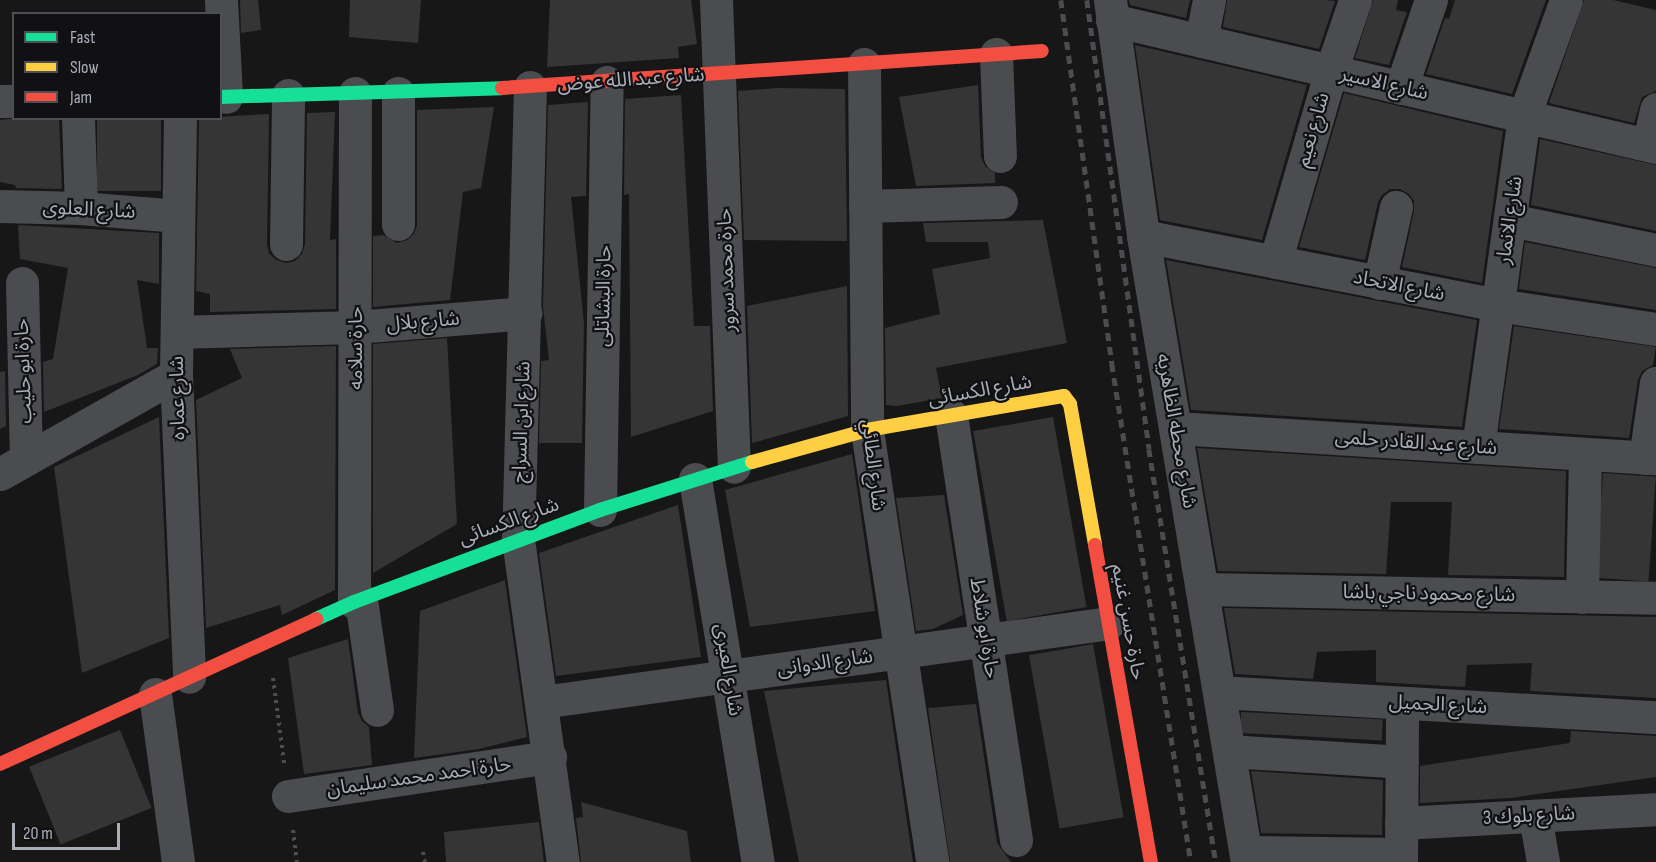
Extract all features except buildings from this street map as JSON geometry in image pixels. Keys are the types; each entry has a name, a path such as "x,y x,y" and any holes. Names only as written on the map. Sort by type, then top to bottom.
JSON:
{"street":[{"name":"حارة محمد سرور","path":"716,0 734,467"},
{"path":"1201,41 1209,0"},
{"name":"شارع نعيم","path":"1275,262 1331,71 1355,0"},
{"path":"1401,88 1431,0"},
{"name":"شارع الانمار","path":"1478,447 1524,116 1566,0"},
{"name":"شارع الاسير","path":"1111,10 1201,41 1652,146"},
{"name":"شارع محطه الظاهريه","path":"1111,10 1143,236 1246,857"},
{"path":"222,48 223,97"},
{"name":"شارع عبد الله عوض","path":"223,97 530,87 1042,51"},
{"path":"996,54 1000,156"},
{"name":"شارع الطائي","path":"864,64 867,430 932,862"},
{"name":"حارة البشاتلى","path":"600,510 607,82"},
{"name":"شارع ابن السراج","path":"530,87 518,539 563,862"},
{"name":"حارة سلامه","path":"355,93 358,601 377,710"},
{"path":"398,93 398,224"},
{"path":"286,244 288,95"},
{"path":"1652,146 1656,108"},
{"path":"78,120 81,208"},
{"name":"شارع عماره","path":"180,120 176,375 189,677"},
{"path":"865,206 1001,202"},
{"name":"شارع العلوى","path":"0,206 81,208 178,216"},
{"path":"1379,283 1396,207"},
{"path":"1510,220 1656,250"},
{"name":"شارع الاتحاد","path":"1143,236 1497,305 1656,329"},
{"name":"حارة ابو حليب","path":"13,467 12,362 22,283"},
{"name":"شارع بلال","path":"177,332 356,327 525,313"},
{"path":"13,467 176,375"},
{"path":"1651,458 1656,383"},
{"name":"شارع الكسائى","path":"1,757 155,694 358,601 600,510 734,467 867,430 1059,396"},
{"name":"حارة حسن غنيم","path":"1059,396 1066,397 1069,401 1151,862"},
{"name":"حارة ابو شلاط","path":"951,415 1016,840"},
{"name":"شارع عبد القادر حلمى","path":"1176,428 1651,458"},
{"path":"1582,597 1585,454"},
{"name":"شارع العيرى","path":"695,479 759,862"},
{"name":"شارع محمود ناجي باشا","path":"1203,589 1656,598"},
{"name":"شارع الدوانى","path":"542,702 986,642 1109,622"},
{"name":"شارع الجميل","path":"1219,692 1656,717"},
{"path":"155,694 178,862"},
{"path":"1401,846 1402,704"},
{"path":"1229,751 1402,762"},
{"name":"حارة احمد محمد سليمان","path":"288,796 550,758"},
{"name":"شارع بلوك 3","path":"1246,857 1401,846 1535,816 1656,809"},
{"path":"1535,816 1543,862"}],"path":[{"path":"268,642 297,862"},
{"path":"423,852 424,862"}],"railway":[{"path":"1061,0 1112,364 1191,862"},
{"path":"1087,0 1149,449 1216,862"}],"traffic: fast":[{"path":"222,97 502,88"},
{"path":"316,619 354,602 600,510 752,462"}],"traffic: slow":[{"path":"752,462 867,430 1064,396 1070,404 1095,545"}],"traffic: jam":[{"path":"502,88 1042,51"},
{"path":"1095,545 1151,862"},
{"path":"0,764 316,619"}]}
